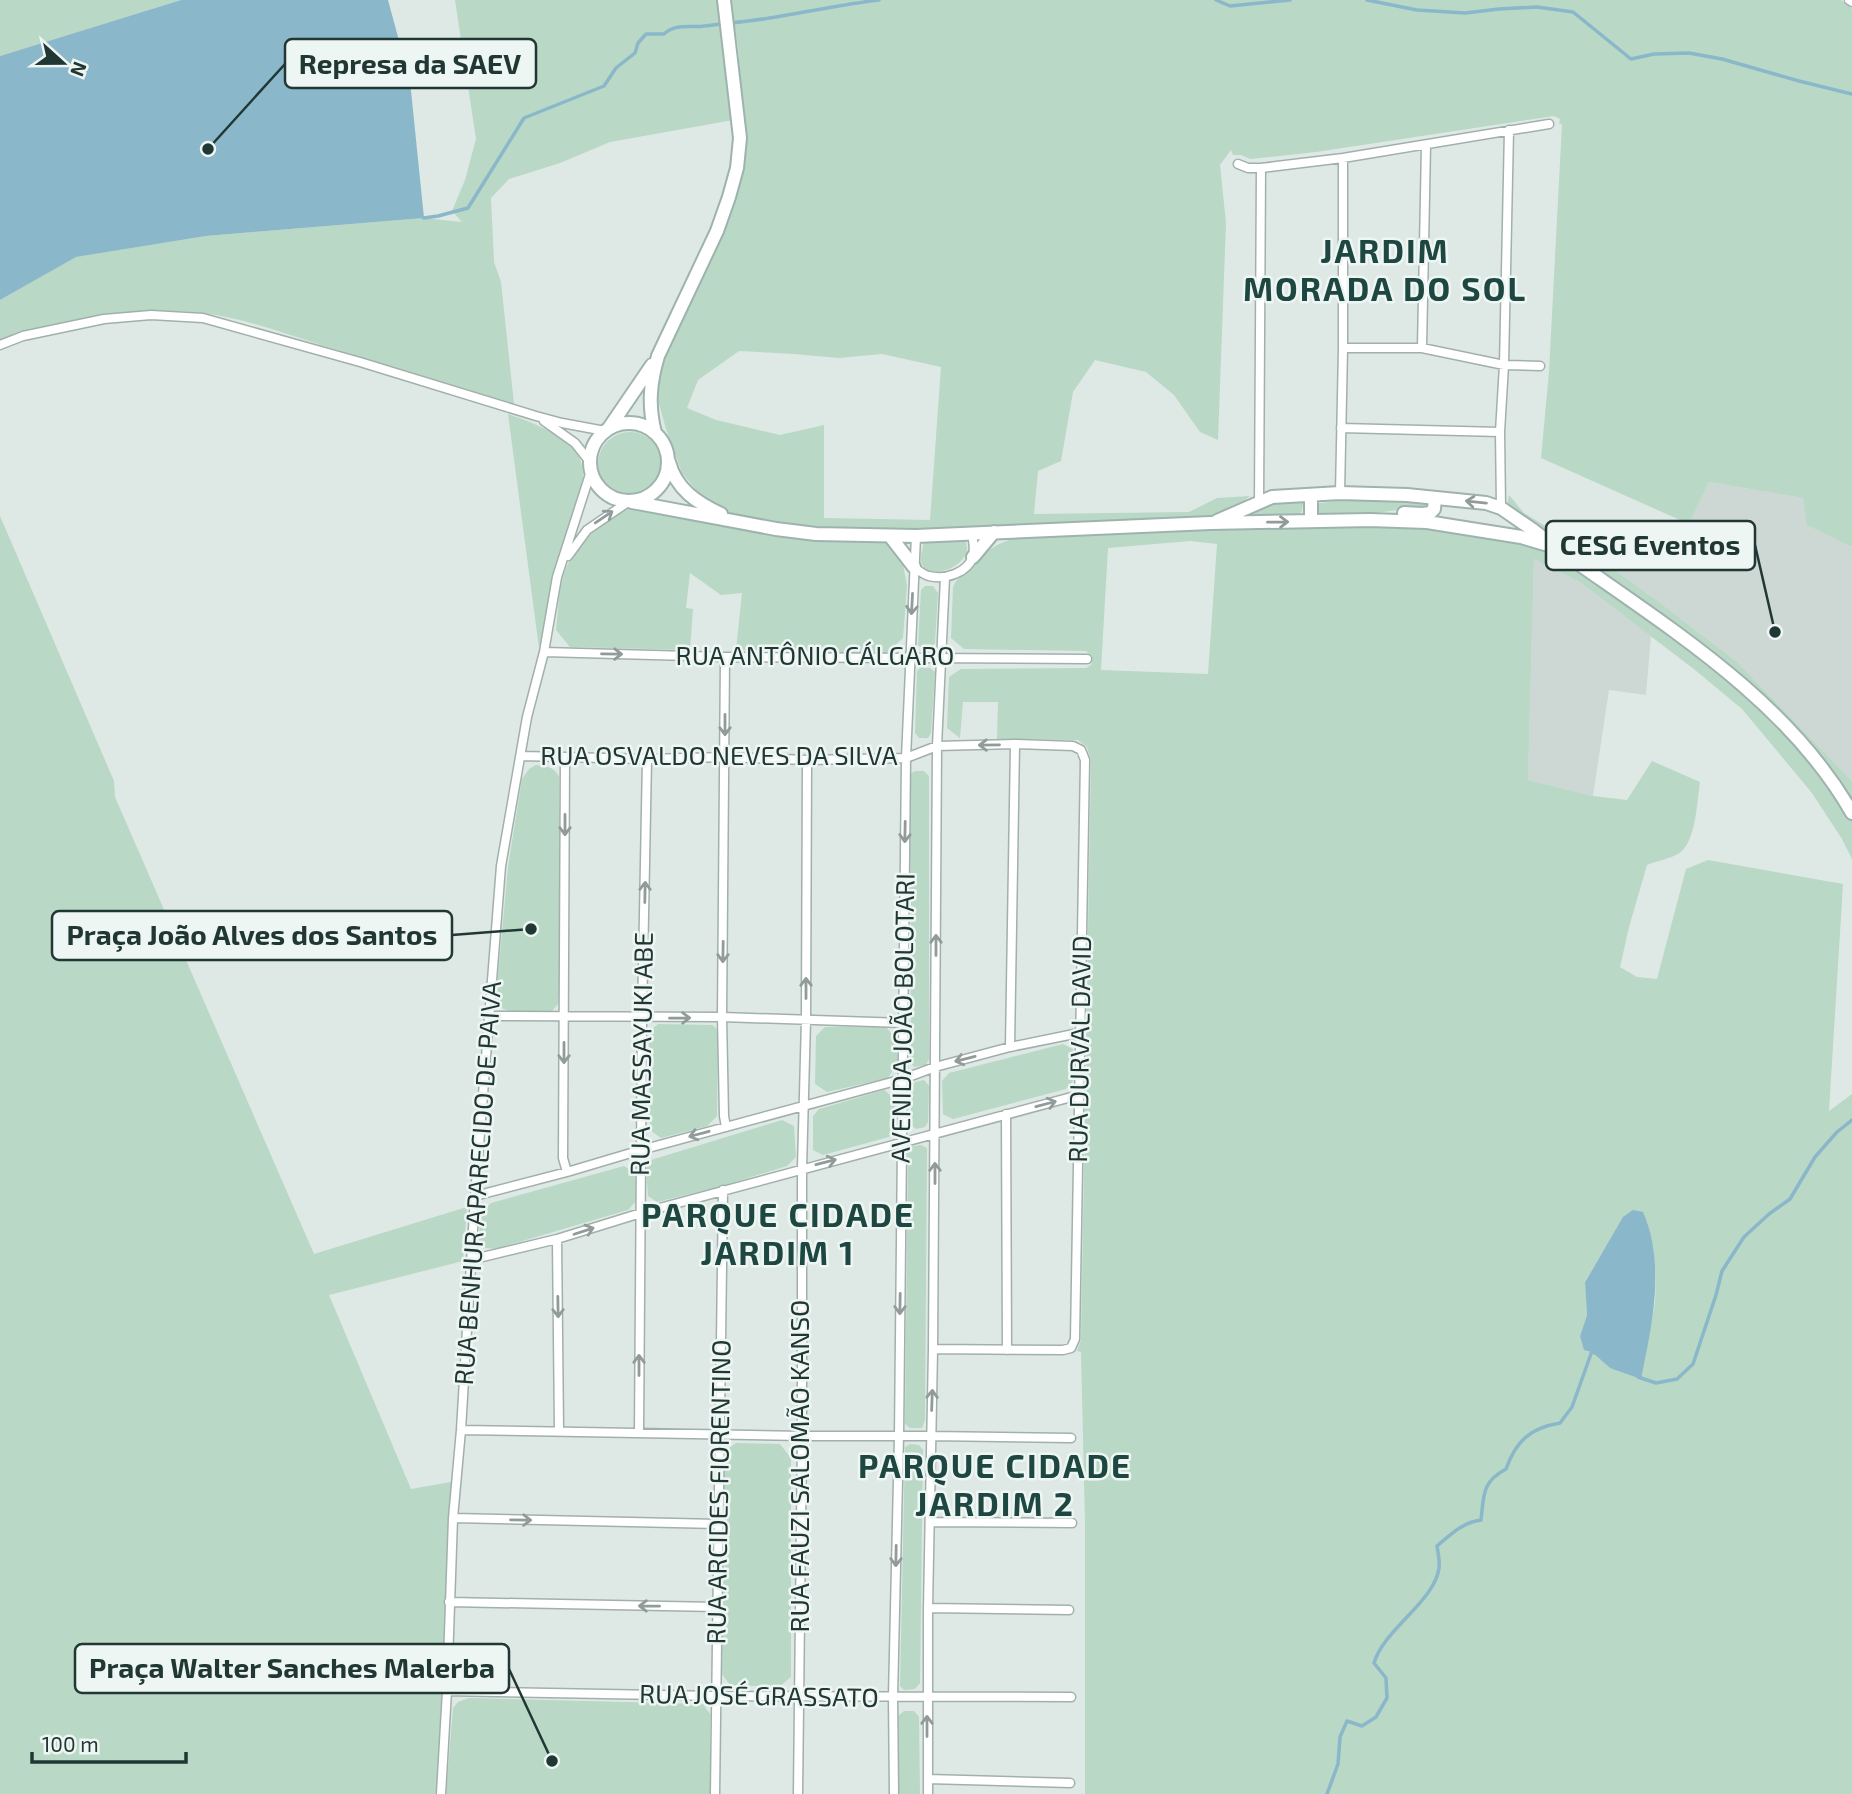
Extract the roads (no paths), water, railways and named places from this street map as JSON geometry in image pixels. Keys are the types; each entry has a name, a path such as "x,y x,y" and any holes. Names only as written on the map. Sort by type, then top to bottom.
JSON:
{"main road":[{"path":"655,433 650,396 652,377 659,356 717,231 737,168 740,138 724,0"},
{"path":"659,356 592,450 590,467 594,480 606,495 614,499 816,534 916,536 1210,523 1370,520 1440,524 1521,537 1555,547"},
{"path":"607,430 624,423 640,424 655,433 665,445 672,474 680,485 702,505 737,521"},
{"path":"630,502 647,498 658,489 666,476 668,461"},
{"path":"1210,523 1272,497 1340,493 1407,495 1486,503 1501,508 1696,648 1769,708 1816,759 1852,813"},
{"path":"1311,495 1311,521"},
{"path":"1370,520 1386,514 1430,513 1434,509 1435,498"},
{"path":"973,557 994,532"},
{"path":"890,536 914,567"}],"street":[{"path":"1238,164 1248,168 1261,168 1343,158 1549,124"},
{"path":"1501,508 1500,432 1509,130"},
{"path":"1422,348 1426,145"},
{"path":"1340,493 1343,158"},
{"path":"1259,503 1261,168"},
{"path":"0,345 23,336 104,319 151,316 203,318 360,362 536,416 607,430"},
{"path":"1343,348 1422,348 1504,365 1540,366"},
{"path":"536,416 567,436 590,467"},
{"path":"1340,428 1500,432"},
{"name":"RUA BENHUR APARECIDO DE PAIVA","path":"441,1794 453,1518 501,866 527,717 544,652 558,577 590,467"},
{"name":"RUA BENHUR APARECIDO DE PAIVA","path":"558,577 570,550 587,530 630,502"},
{"path":"914,567 929,576 945,577 957,574 973,557 972,533"},
{"name":"AVENIDA JOÃO BOLOTARI","path":"894,1794 893,1697 899,1436 906,758 916,536"},
{"name":"AVENIDA JOÃO BOLOTARI","path":"928,1794 937,746 945,577"},
{"name":"RUA ANTÔNIO CÁLGARO","path":"544,652 725,657 1087,659"},
{"path":"725,657 722,1017 726,1127"},
{"path":"1010,1048 1015,744"},
{"name":"RUA OSVALDO NEVES DA SILVA","path":"522,756 807,760 906,758 937,746 1015,744 1073,746 1081,750"},
{"name":"RUA DURVAL DAVID","path":"1007,1350 1063,1350 1071,1348 1075,1339 1085,760 1081,750"},
{"path":"565,757 563,1158 567,1172"},
{"name":"RUA MASSAYUKI ABE","path":"639,1433 647,759"},
{"name":"RUA FAUZI SALOMÃO KANSO","path":"798,1794 807,760"},
{"path":"489,1016 722,1017 904,1023"},
{"path":"475,1196 903,1079 935,1067 1079,1032"},
{"path":"470,1259 556,1239 802,1168 902,1144 1079,1095"},
{"path":"933,1349 1007,1350 1006,1114"},
{"name":"RUA ARCIDES FIORENTINO","path":"715,1794 723,1190"},
{"path":"556,1239 559,1431"},
{"path":"461,1430 1071,1438"},
{"path":"453,1518 718,1524"},
{"path":"929,1522 1072,1523"},
{"path":"449,1602 717,1607"},
{"path":"928,1608 1069,1610"},
{"name":"RUA JOSÉ GRASSATO","path":"447,1691 798,1697 1071,1697"},
{"path":"928,1779 1070,1783"}],"water":[{"path":"181,0 388,0 410,81 424,218 206,236 76,257 0,300 0,56"},
{"path":"1633,1210 1643,1212 1650,1232 1655,1274 1653,1316 1641,1379 1610,1368 1592,1352 1584,1350 1580,1336 1587,1315 1585,1282 1623,1217"}],"waterway":[{"path":"421,216 438,216 468,208 524,118 604,86 616,68 635,53 638,43 646,34 664,34 678,27 759,20 879,0"},
{"path":"1216,0 1230,6 1290,0"},
{"path":"1367,0 1417,10 1465,13 1537,7 1573,12 1631,59 1654,54 1689,53 1722,59 1852,94"},
{"path":"1638,1377 1656,1383 1677,1379 1693,1364 1722,1271 1744,1237 1790,1199 1815,1157 1837,1132 1852,1120"},
{"path":"1327,1794 1338,1764 1340,1737 1347,1721 1362,1726 1376,1717 1387,1698 1386,1678 1374,1663 1388,1638 1429,1592 1439,1565 1437,1546 1463,1526 1481,1520 1488,1484 1506,1469 1514,1451 1526,1437 1540,1428 1560,1423 1572,1407 1592,1351 1595,1353"}],"place":[{"name":"Represa da SAEV","path":"208,149"},
{"name":"CESG Eventos","path":"1775,632"},
{"name":"Praça João Alves dos Santos","path":"531,929"},
{"name":"Praça Walter Sanches Malerba","path":"552,1761"}],"district":[{"name":"JARDIM MORADA DO SOL","path":"1385,270"},
{"name":"PARQUE CIDADE JARDIM 1","path":"778,1234"},
{"name":"PARQUE CIDADE JARDIM 2","path":"995,1485"}]}
